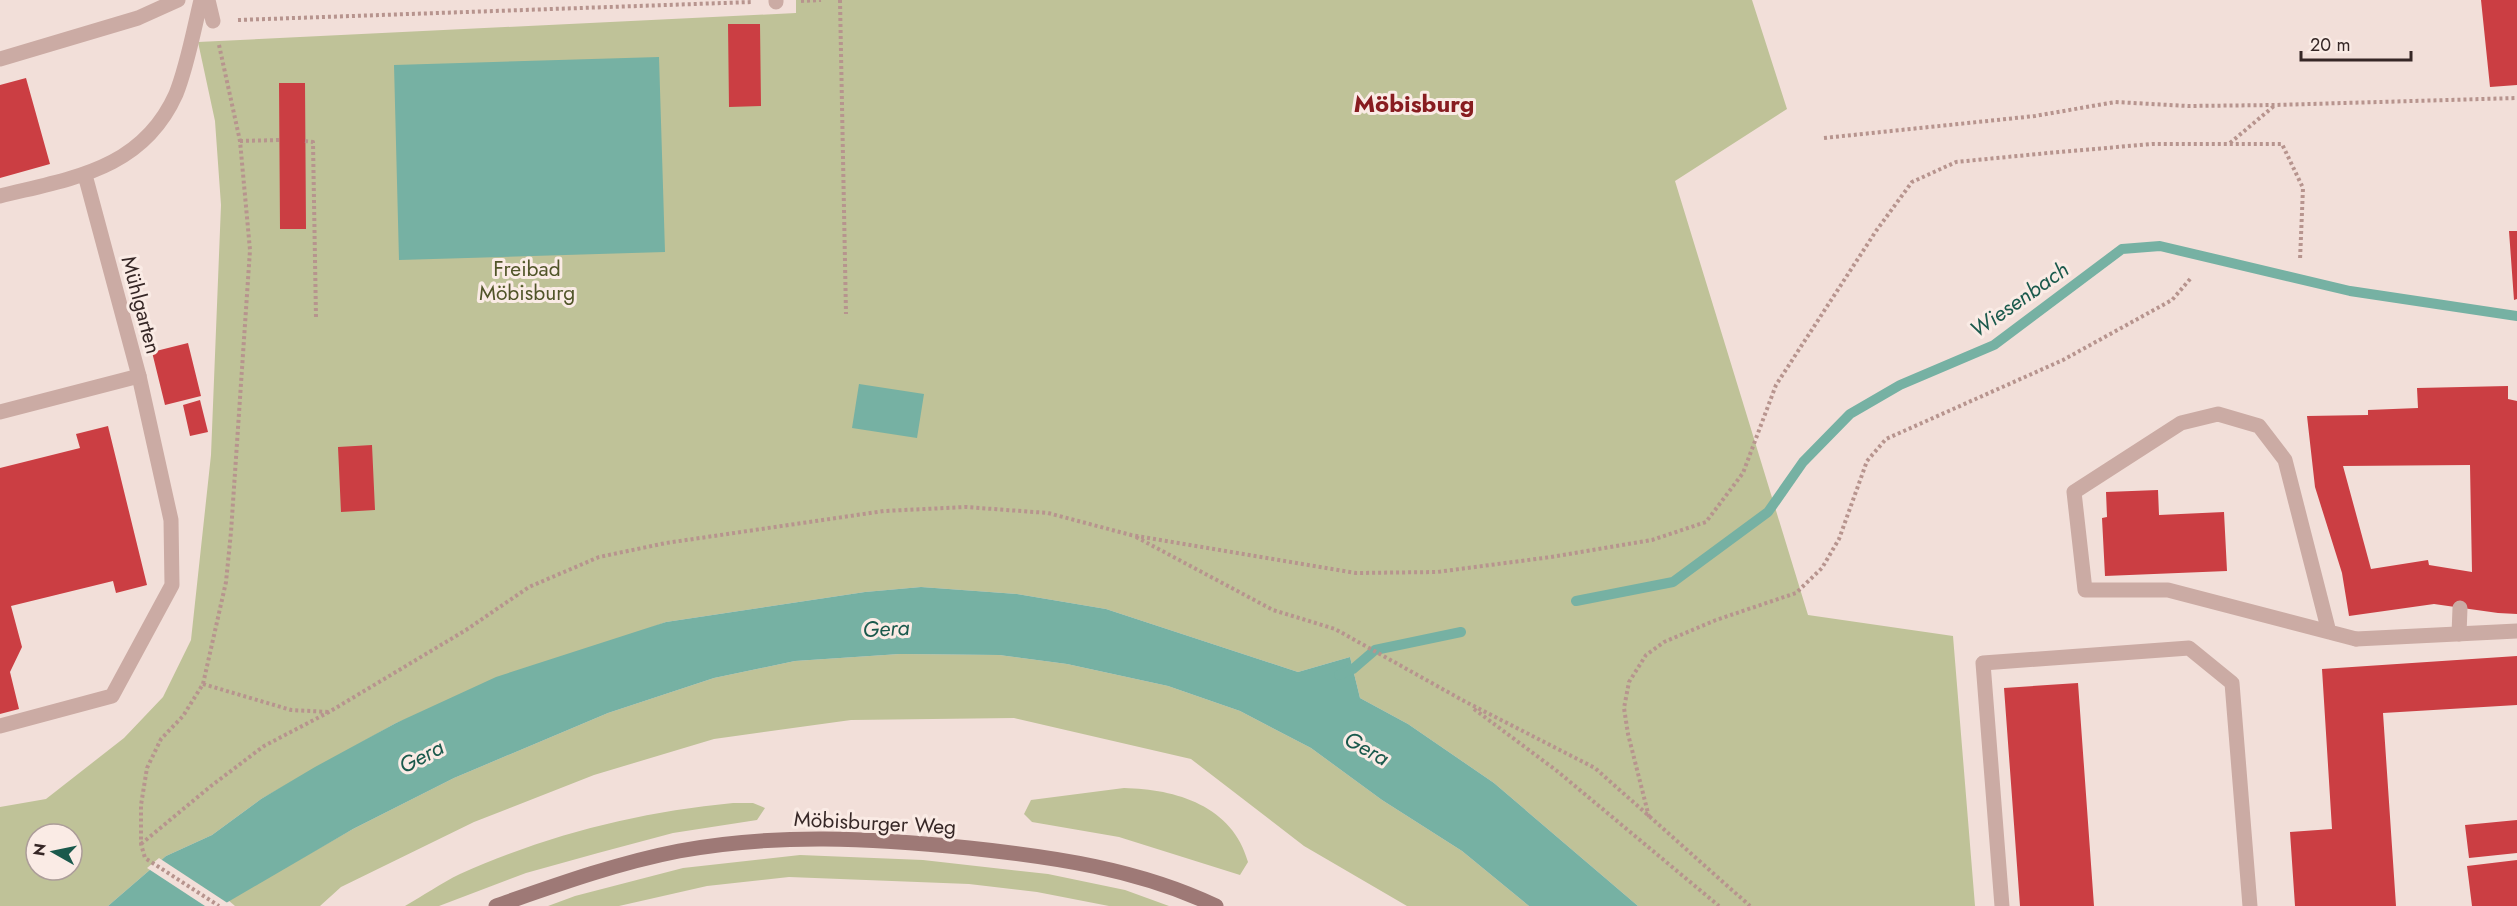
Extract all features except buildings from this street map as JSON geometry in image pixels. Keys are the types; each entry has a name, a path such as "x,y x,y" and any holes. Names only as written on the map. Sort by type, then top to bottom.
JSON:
{"street":[{"path":"0,59 138,18 178,0"},
{"path":"0,196 85,175 117,162 156,127 176,94 201,0"},
{"path":"208,0 213,21"},
{"name":"Mühlgarten","path":"0,412 139,376 85,175"},
{"path":"0,726 112,696 172,585 171,520 139,376"},
{"path":"2329,632 2285,460 2259,426 2218,414 2181,423 2074,492 2085,590 2168,590 2329,632 2356,639 2517,631"},
{"path":"2460,608 2460,634"},
{"path":"2002,906 1983,663 2188,648 2232,683 2250,906"},
{"name":"Möbisburger Weg","path":"496,906 570,880 679,851 800,838 924,843 1050,857 1130,873 1216,906"}],"path":[{"path":"219,906 144,858 141,844 141,805 147,768 161,740 183,716 203,684 226,582 231,532 250,250 240,141 213,21 821,0"},
{"path":"840,0 846,314"},
{"path":"1824,138 2035,116 2115,102 2188,106 2517,98"},
{"path":"2229,144 2275,105"},
{"path":"240,141 279,140"},
{"path":"305,141 313,142 316,318"},
{"path":"141,844 264,746 329,712 466,630 529,587 599,557 666,543 884,511 966,507 1048,513 1131,535 1356,573 1437,572 1551,557 1652,540 1706,522 1743,473 1776,385 1876,231 1912,182 1956,162 2152,144 2282,144 2302,188 2300,260"},
{"path":"1649,817 1628,734 1624,708 1629,682 1646,655 1664,642 1716,620 1796,593 1822,568 1839,539 1867,461 1886,439 1969,404 2063,360 2172,300 2191,278"},
{"path":"1131,535 1273,610 1335,629 1464,701 1595,768 1750,906"},
{"path":"203,684 291,710 329,712"},
{"path":"1464,701 1557,771 1719,906"}],"green space":[{"name":"Freibad Möbisburg","path":"796,0 1752,0 1787,109 1675,181 1808,615 1953,636 1975,906 1638,906 1494,783 1408,724 1360,698 1350,657 1298,672 1106,609 1017,594 921,587 865,592 666,622 396,723 261,799 212,835 166,856 108,906 0,906 0,807 46,799 124,738 163,697 191,640 211,455 221,205 215,121 198,42 796,13"},
{"path":"900,654 999,655 1067,664 1168,686 1240,711 1311,748 1382,800 1462,851 1529,906 1407,906 1304,846 1191,759 1014,718 851,720 714,739 594,775 474,822 341,887 320,906 235,906 228,900 353,829 454,778 608,713 714,678 795,661"},
{"path":"1124,788 1144,789 1182,797 1216,814 1230,827 1248,862 1240,875 1119,837 1032,822 1024,814 1031,800"},
{"path":"733,803 753,803 765,808 757,820 673,833 598,853 526,873 439,906 405,906 460,874 560,837 662,812"},
{"path":"800,855 923,860 1048,874 1125,890 1169,906 1109,906 1037,892 969,884 789,877 707,886 619,906 548,906 575,896 683,868"}],"water":[{"path":"659,57 665,252 399,260 394,65"},
{"path":"859,384 924,394 917,438 852,428"},
{"name":"Gera","path":"921,587 1017,594 1106,609 1298,672 1350,657 1360,698 1408,724 1494,783 1638,906 1529,906 1462,851 1382,800 1311,748 1240,711 1168,686 1067,664 999,655 900,654 795,661 714,678 608,713 454,778 353,829 221,906 108,906 166,856 212,835 261,799 315,767 396,723 496,677 666,622 865,592"}],"pier":[{"path":"159,858 229,904 205,906 147,868"}],"waterway":[{"name":"Wiesenbach","path":"1576,601 1673,582 1768,512 1803,462 1850,414 1900,385 1994,345 2122,249 2160,246 2350,291 2517,316"},
{"name":"Wiesenbach","path":"1339,675 1353,669 1375,650 1461,632"}],"district":[{"name":"Möbisburg","path":"1414,103"}]}
